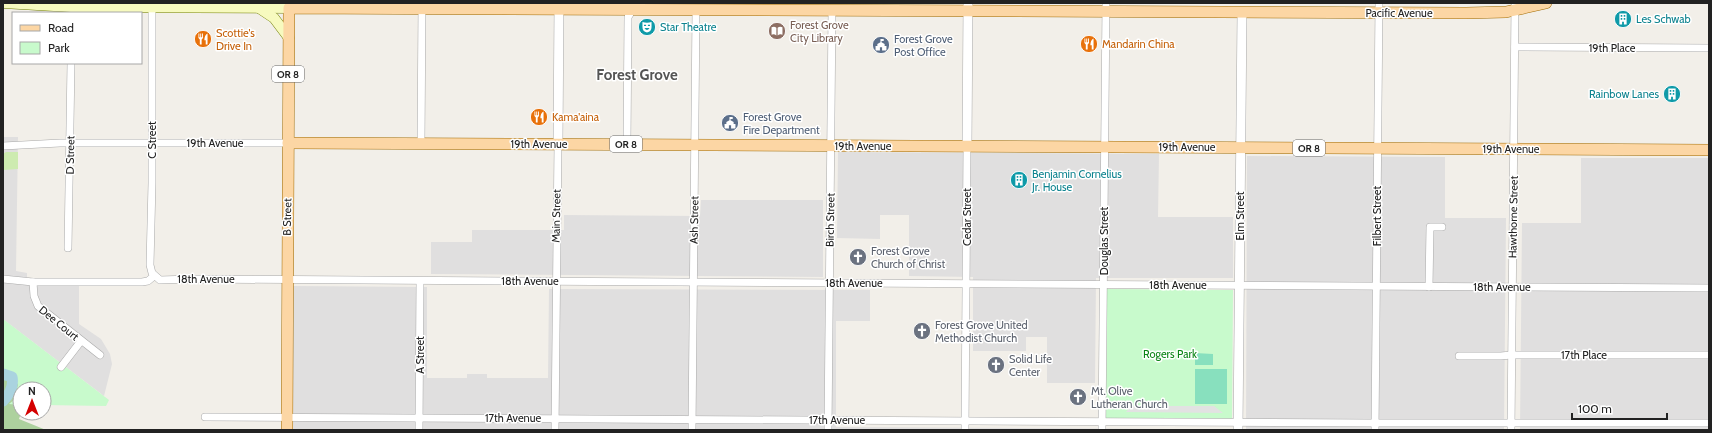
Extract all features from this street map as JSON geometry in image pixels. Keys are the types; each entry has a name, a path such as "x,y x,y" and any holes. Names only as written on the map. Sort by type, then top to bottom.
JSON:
{"main road":[{"name":"Pacific Avenue","path":"3,3 71,10 152,5 257,8 289,5 635,6 696,10 832,11 968,7 1379,8 1491,13 1515,7 1546,3"},
{"name":"B Street","path":"286,430 289,5"},
{"path":"257,8 274,18 288,38"},
{"name":"19th Avenue","path":"288,143 1709,150"}],"street":[{"name":"C Street","path":"152,5 150,265 154,276"},
{"path":"421,144 422,6"},
{"name":"Main Street","path":"555,430 555,281 559,6"},
{"path":"627,144 628,14 635,6"},
{"name":"Cedar Street","path":"965,430 968,7"},
{"name":"Douglas Street","path":"1102,430 1106,7"},
{"name":"Hawthorne Street","path":"1511,427 1515,7"},
{"name":"Elm Street","path":"1238,426 1242,8"},
{"name":"Filbert Street","path":"1375,427 1377,286 1376,148 1379,8"},
{"name":"Ash Street","path":"692,430 696,10"},
{"name":"Birch Street","path":"828,430 832,11"},
{"name":"19th Place","path":"1515,47 1709,48"},
{"name":"D Street","path":"68,248 71,64"},
{"name":"19th Avenue","path":"3,146 70,143 288,143"},
{"path":"1429,286 1430,227 1442,227"},
{"path":"3,279 33,282 142,282 148,281 154,276"},
{"name":"18th Avenue","path":"154,276 160,280 1709,288"},
{"name":"A Street","path":"419,430 420,281"},
{"name":"Dee Court","path":"33,282 34,296 38,306 100,355"},
{"path":"61,367 81,341"},
{"name":"17th Place","path":"1459,356 1501,356 1511,354 1709,355"},
{"name":"17th Avenue","path":"205,417 1102,422 1238,426 1375,427 1705,426"}],"shaded area":[{"path":"3,137 18,137 16,271 27,273 27,284 79,285 79,324 101,339 110,354 112,364 104,396 3,319"},
{"path":"838,152 1159,154 1158,217 1233,217 1233,278 1096,278 1095,383 1047,383 1047,337 1026,337 1026,351 973,351 973,277 909,276 909,215 880,215 880,239 837,238"},
{"path":"1247,156 1445,157 1445,218 1506,218 1504,430 1246,430"},
{"path":"1581,158 1709,158 1709,430 1520,430 1522,223 1581,223"},
{"path":"701,200 823,200 823,277 431,274 431,242 472,242 472,230 564,230 564,215 700,216"},
{"path":"293,286 427,287 427,378 467,378 467,374 487,374 487,378 548,378 549,289 870,290 870,321 836,321 836,427 1169,430 293,430"},
{"path":"1131,406 1214,406 1223,413 1126,412"}],"green space":[{"path":"6,152 18,152 18,169 3,170 3,154"},
{"name":"Rogers Park","path":"1107,289 1233,290 1232,420 1106,419"},
{"path":"3,319 109,400 106,406 52,405 52,381 16,381 13,374 3,371"},
{"path":"3,335 17,381 12,381 12,421 24,421 46,430 3,430"},
{"path":"1195,353 1213,354 1213,365 1195,365"},
{"path":"1195,369 1227,369 1227,404 1195,404"}],"waterway":[{"path":"3,374 12,377 10,390 3,401"}],"place":[{"name":"Les Schwab","path":"1623,19"},
{"name":"Star Theatre","path":"647,27"},
{"name":"Forest Grove City Library","path":"777,31"},
{"name":"Scottie's Drive In","path":"203,39"},
{"name":"Mandarin China","path":"1089,44"},
{"name":"Forest Grove Post Office","path":"881,45"},
{"name":"Rainbow Lanes","path":"1672,94"},
{"name":"Kama'aina","path":"539,117"},
{"name":"Forest Grove Fire Department","path":"730,123"},
{"name":"Benjamin Cornelius Jr. House","path":"1019,180"},
{"name":"Forest Grove Church of Christ","path":"858,257"},
{"name":"Forest Grove United Methodist Church","path":"922,331"},
{"name":"Solid Life Center","path":"996,365"},
{"name":"Mt. Olive Lutheran Church","path":"1078,397"}],"district":[{"name":"Forest Grove","path":"637,75"}]}
